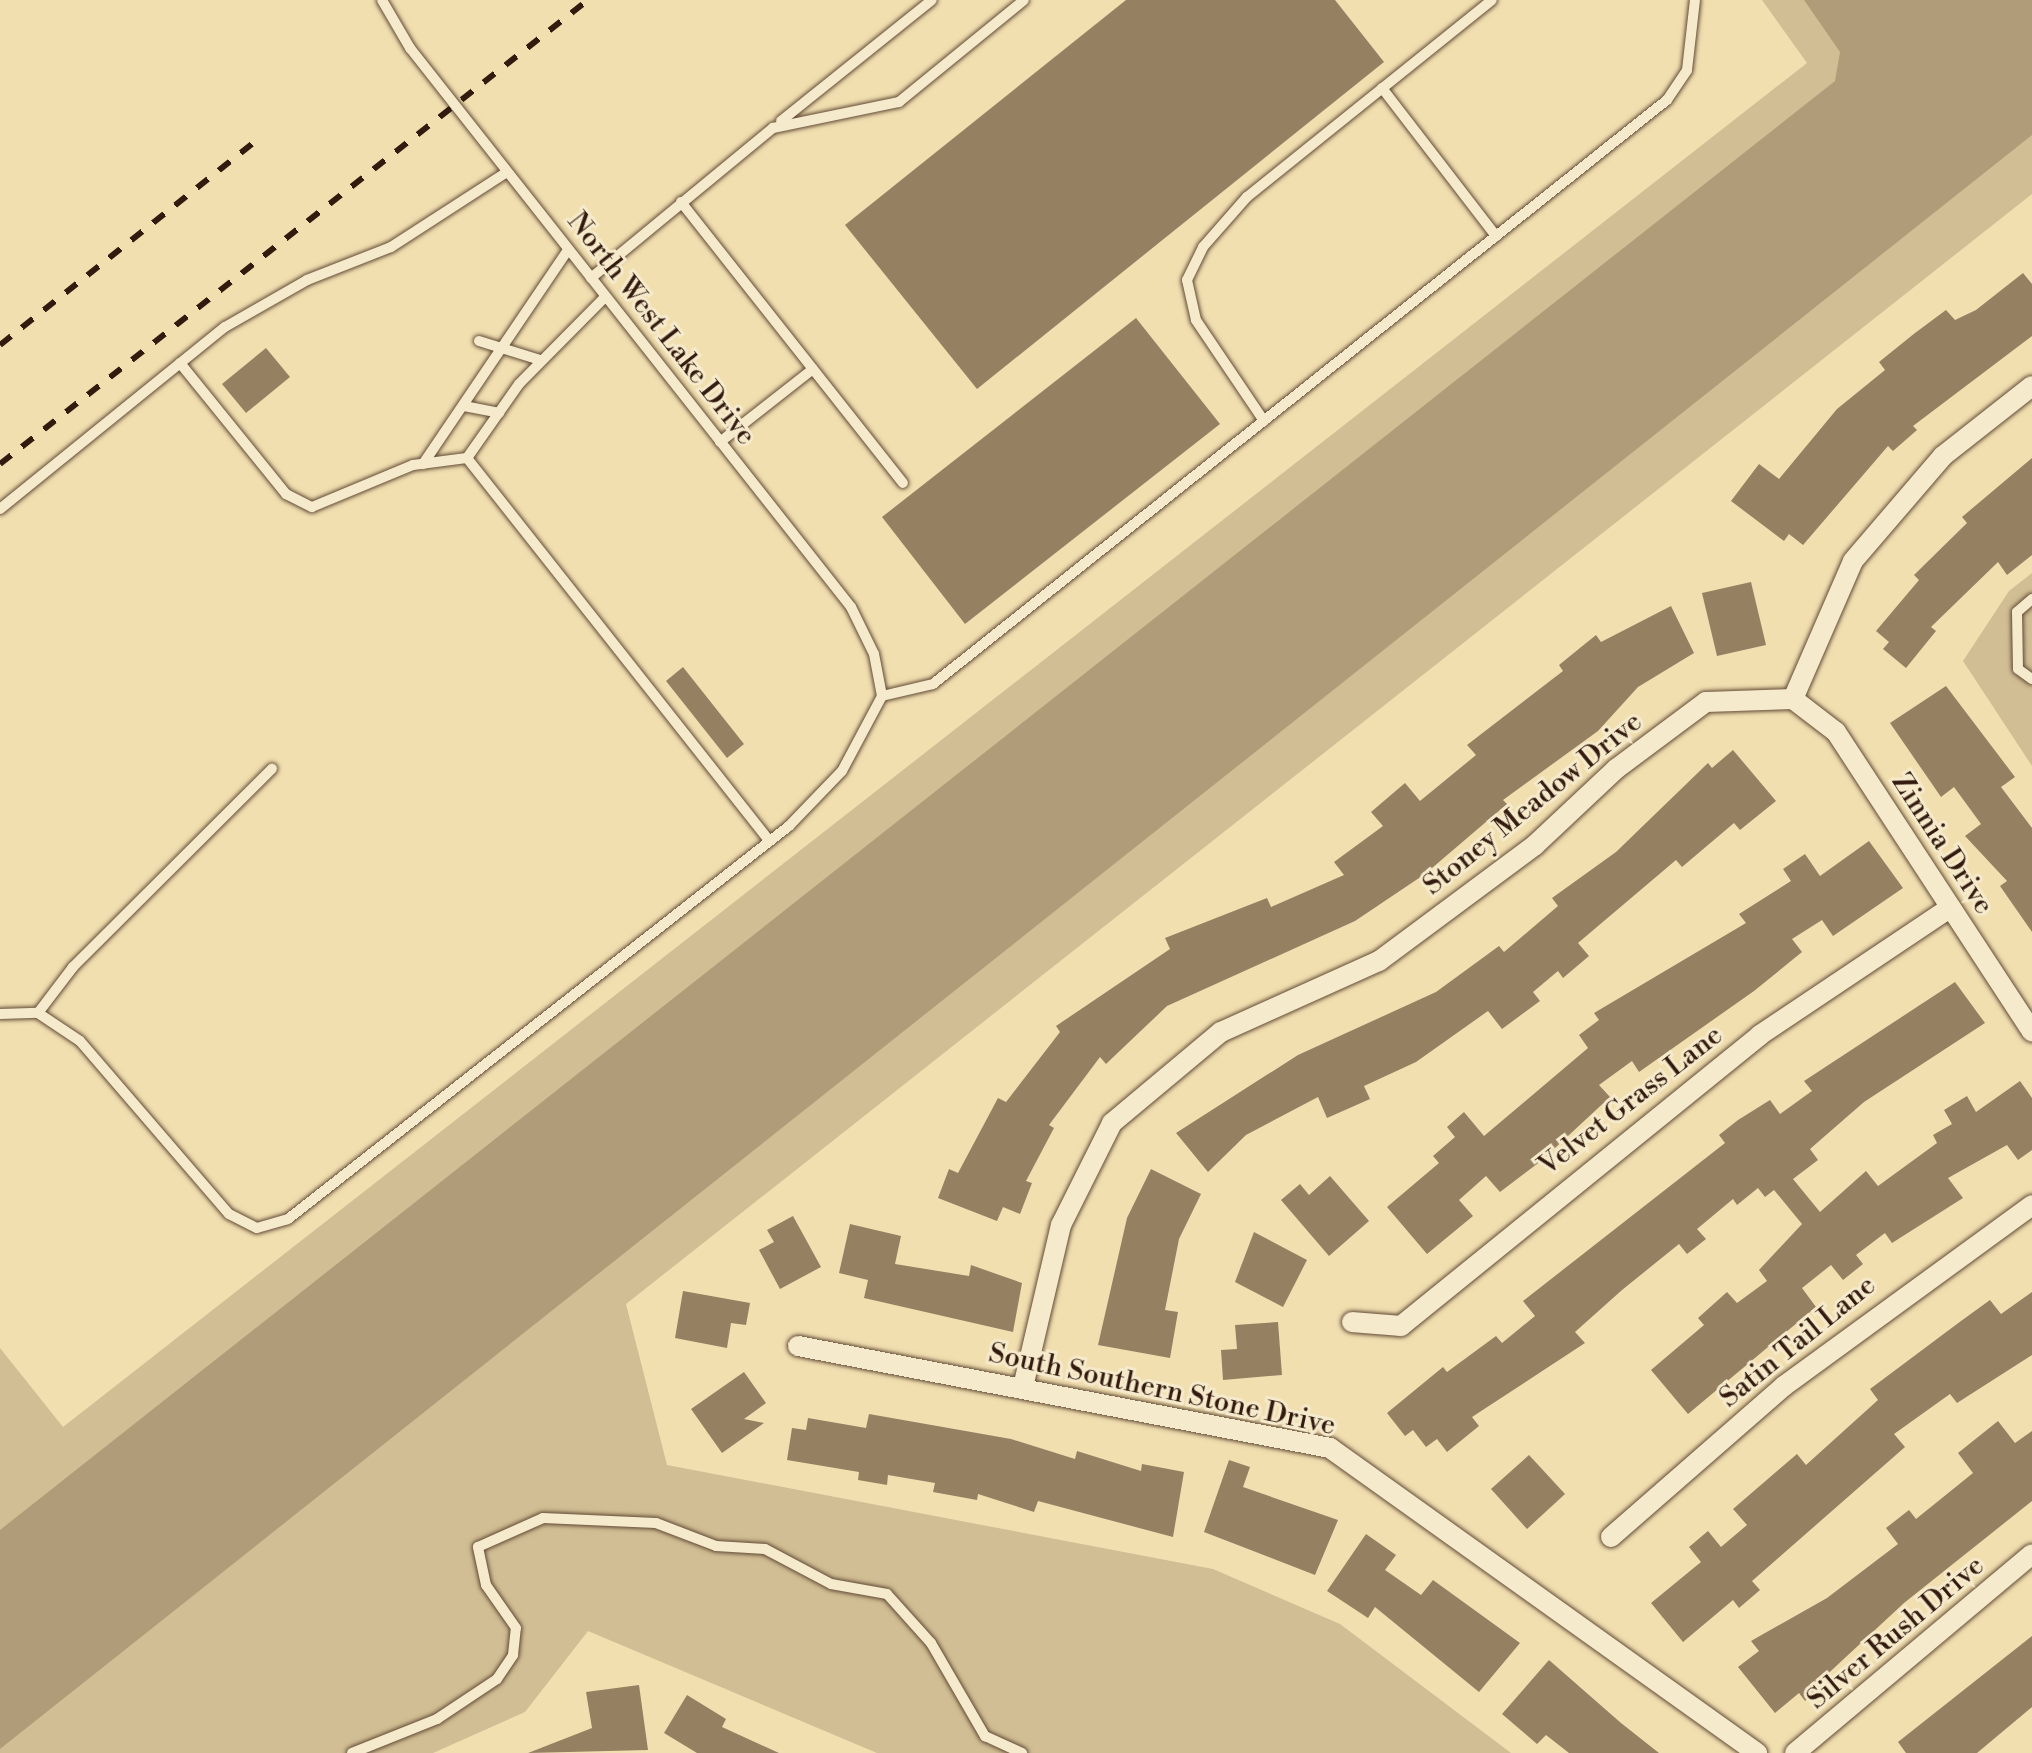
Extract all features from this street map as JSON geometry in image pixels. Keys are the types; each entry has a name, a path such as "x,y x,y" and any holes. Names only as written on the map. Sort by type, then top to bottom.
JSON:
{"street":[{"path":"1793,699 1853,561 1943,456 2032,386"},
{"name":"Zinnia Drive","path":"1793,699 1836,732 2032,1031"},
{"name":"Stoney Meadow Drive","path":"1023,1387 1061,1225 1112,1123 1221,1032 1379,961 1535,845 1616,769 1706,702 1793,699"},
{"name":"Velvet Grass Lane","path":"1352,1322 1401,1326 1760,1035 1950,908"},
{"name":"Satin Tail Lane","path":"1611,1537 1784,1386 2032,1205"},
{"name":"South Southern Stone Drive","path":"798,1346 1330,1448 1757,1753"},
{"name":"Silver Rush Drive","path":"1795,1753 2032,1554"}],"lane":[{"name":"North West Lake Drive","path":"382,0 410,48 851,607 874,654 882,696"},
{"path":"591,278 932,0"},
{"path":"773,128 899,102 1024,0"},
{"path":"1264,421 1196,320 1187,280 1203,247 1247,197 1492,0"},
{"path":"0,1014 38,1013 80,1041 229,1214 257,1228 288,1219 770,841 842,771 882,696 933,684 1667,100 1687,70 1695,0"},
{"path":"1382,88 1496,236"},
{"path":"0,509 239,319 307,280 391,247 507,172"},
{"path":"681,202 903,483"},
{"path":"423,464 507,346 568,250"},
{"path":"180,363 298,504 327,504 423,464 467,458 540,360 605,297"},
{"path":"479,341 507,346 540,360"},
{"path":"720,442 813,369"},
{"path":"464,406 499,413"},
{"path":"467,458 770,841"},
{"path":"2032,599 2017,612 2018,669 2032,679"},
{"path":"38,1013 73,967 272,769"},
{"path":"352,1753 437,1719 497,1679 513,1655 516,1628 486,1585 478,1547 543,1518 656,1523 716,1546 765,1549 831,1584 887,1594 931,1643 985,1736 1022,1753"}],"shaded area":[{"path":"1762,0 2032,0 2032,194 626,1304 667,1465 1213,1569 1340,1624 1511,1753 877,1753 588,1631 525,1712 433,1753 0,1753 0,1348 63,1427 1807,63"},
{"path":"1804,0 2032,0 2032,135 0,1749 0,1530 1835,81 1840,52"},
{"path":"2032,573 2032,766 1963,661 2009,591"}],"building":[{"path":"1126,0 1335,0 1384,62 977,389 845,225"},
{"path":"2023,273 2032,284 2032,336 1913,426 1917,430 1893,451 1888,446 1803,545 1789,534 1784,541 1731,501 1759,464 1779,479 1837,409 1885,370 1879,362 1915,333 1946,310 1955,320 1976,310"},
{"path":"1136,318 1220,424 965,624 882,517"},
{"path":"266,348 290,377 246,413 222,384"},
{"path":"2032,458 2032,555 2007,575 1998,562 1931,627 1936,631 1906,668 1883,649 1889,642 1876,631 1919,580 1914,575 1967,523 1962,517"},
{"path":"1751,582 1766,645 1717,656 1702,593"},
{"path":"1671,606 1694,653 1638,687 1598,731 1503,800 1507,804 1425,874 1355,921 1167,1006 1106,1064 1100,1057 1049,1125 1054,1128 1026,1181 1032,1183 1020,1214 1003,1207 997,1221 938,1198 949,1169 958,1173 998,1098 1006,1102 1060,1032 1056,1026 1170,949 1165,938 1267,898 1271,907 1344,875 1334,862 1383,826 1371,812 1405,783 1420,801 1476,755 1467,745 1563,671 1559,665 1596,635 1601,642"},
{"path":"683,667 744,744 727,758 666,681"},
{"path":"1946,686 2015,777 2001,787 2032,828 2032,932 2000,886 2007,881 1965,836 1981,824 1954,787 1941,797 1890,723"},
{"path":"1733,750 1776,801 1740,830 1734,823 1682,867 1676,860 1578,943 1589,956 1563,978 1558,971 1533,992 1540,1001 1502,1029 1488,1011 1416,1062 1364,1086 1370,1099 1327,1118 1318,1097 1246,1135 1208,1172 1176,1133 1298,1055 1436,992 1499,946 1504,952 1558,906 1552,898 1616,852 1708,763 1712,768"},
{"path":"1869,841 1903,888 1833,936 1822,920 1792,939 1802,952 1754,991 1639,1072 1632,1061 1599,1085 1610,1097 1541,1161 1500,1192 1486,1176 1459,1200 1473,1216 1427,1254 1387,1207 1439,1163 1433,1156 1455,1137 1447,1127 1464,1112 1484,1136 1588,1048 1579,1035 1599,1020 1594,1013 1746,923 1739,914 1791,881 1783,869 1805,854 1820,876"},
{"path":"1955,982 1985,1023 1864,1102 1810,1149 1818,1160 1793,1179 1820,1212 1866,1171 1878,1186 1937,1143 1933,1135 1952,1124 1944,1110 1967,1096 1976,1112 2020,1081 2032,1098 2032,1150 2018,1160 2007,1145 1948,1178 1963,1198 1892,1243 1885,1233 1856,1255 1863,1264 1843,1280 1831,1265 1802,1288 1816,1307 1688,1414 1651,1370 1704,1325 1698,1318 1727,1292 1737,1303 1767,1281 1759,1270 1802,1224 1774,1190 1765,1197 1758,1188 1737,1205 1733,1199 1697,1229 1706,1239 1687,1254 1679,1244 1622,1290 1575,1332 1585,1343 1472,1417 1479,1426 1447,1452 1437,1439 1426,1447 1413,1430 1405,1436 1387,1413 1443,1367 1447,1372 1496,1336 1502,1343 1535,1316 1523,1301 1725,1143 1719,1135 1770,1100 1780,1114 1812,1091 1804,1081"},
{"path":"1151,1169 1201,1194 1179,1239 1165,1310 1178,1312 1170,1358 1098,1345 1127,1218"},
{"path":"1330,1176 1369,1221 1329,1256 1281,1200 1300,1184 1309,1195"},
{"path":"793,1216 821,1267 780,1289 759,1250 774,1242 767,1230"},
{"path":"850,1224 901,1236 895,1264 969,1276 971,1265 1022,1283 1013,1332 864,1298 868,1280 839,1273"},
{"path":"1254,1232 1307,1260 1283,1307 1235,1282"},
{"path":"683,1291 750,1303 746,1325 731,1323 727,1348 675,1338"},
{"path":"2032,1292 2032,1355 1957,1403 1950,1394 1894,1434 1905,1447 1752,1581 1760,1590 1739,1608 1733,1600 1683,1642 1651,1603 1701,1562 1689,1547 1708,1531 1721,1547 1747,1525 1733,1509 1797,1454 1806,1465 1878,1400 1870,1389 1990,1300 2001,1314"},
{"path":"1278,1322 1282,1375 1223,1380 1221,1350 1237,1349 1235,1325"},
{"path":"744,1372 766,1403 744,1419 764,1423 722,1453 691,1409"},
{"path":"869,1414 1011,1439 1075,1459 1077,1451 1141,1471 1142,1464 1184,1472 1173,1537 1038,1501 1034,1512 978,1494 977,1500 933,1492 935,1483 888,1475 887,1485 858,1480 859,1472 787,1460 792,1428 806,1430 808,1418 866,1428"},
{"path":"1998,1421 2015,1443 2032,1431 2032,1501 1904,1603 1819,1682 1822,1687 1805,1701 1799,1693 1775,1713 1738,1667 1759,1651 1751,1641 1827,1598 1898,1544 1886,1528 1909,1510 1916,1519 1973,1473 1958,1453"},
{"path":"1529,1455 1565,1494 1527,1529 1491,1489"},
{"path":"1229,1460 1250,1467 1243,1487 1338,1520 1315,1575 1204,1532"},
{"path":"1366,1534 1396,1555 1385,1570 1421,1595 1433,1580 1520,1643 1479,1692 1375,1607 1368,1618 1327,1591"},
{"path":"2032,1636 2032,1707 1977,1753 1906,1753 1898,1742"},
{"path":"1549,1660 1659,1753 1569,1753 1546,1735 1537,1744 1502,1714"},
{"path":"639,1685 648,1750 528,1753 592,1728 586,1692"},
{"path":"687,1695 726,1719 722,1727 779,1753 697,1753 664,1733"}],"railway":[{"path":"0,464 588,0"},
{"path":"0,345 257,140"}]}
